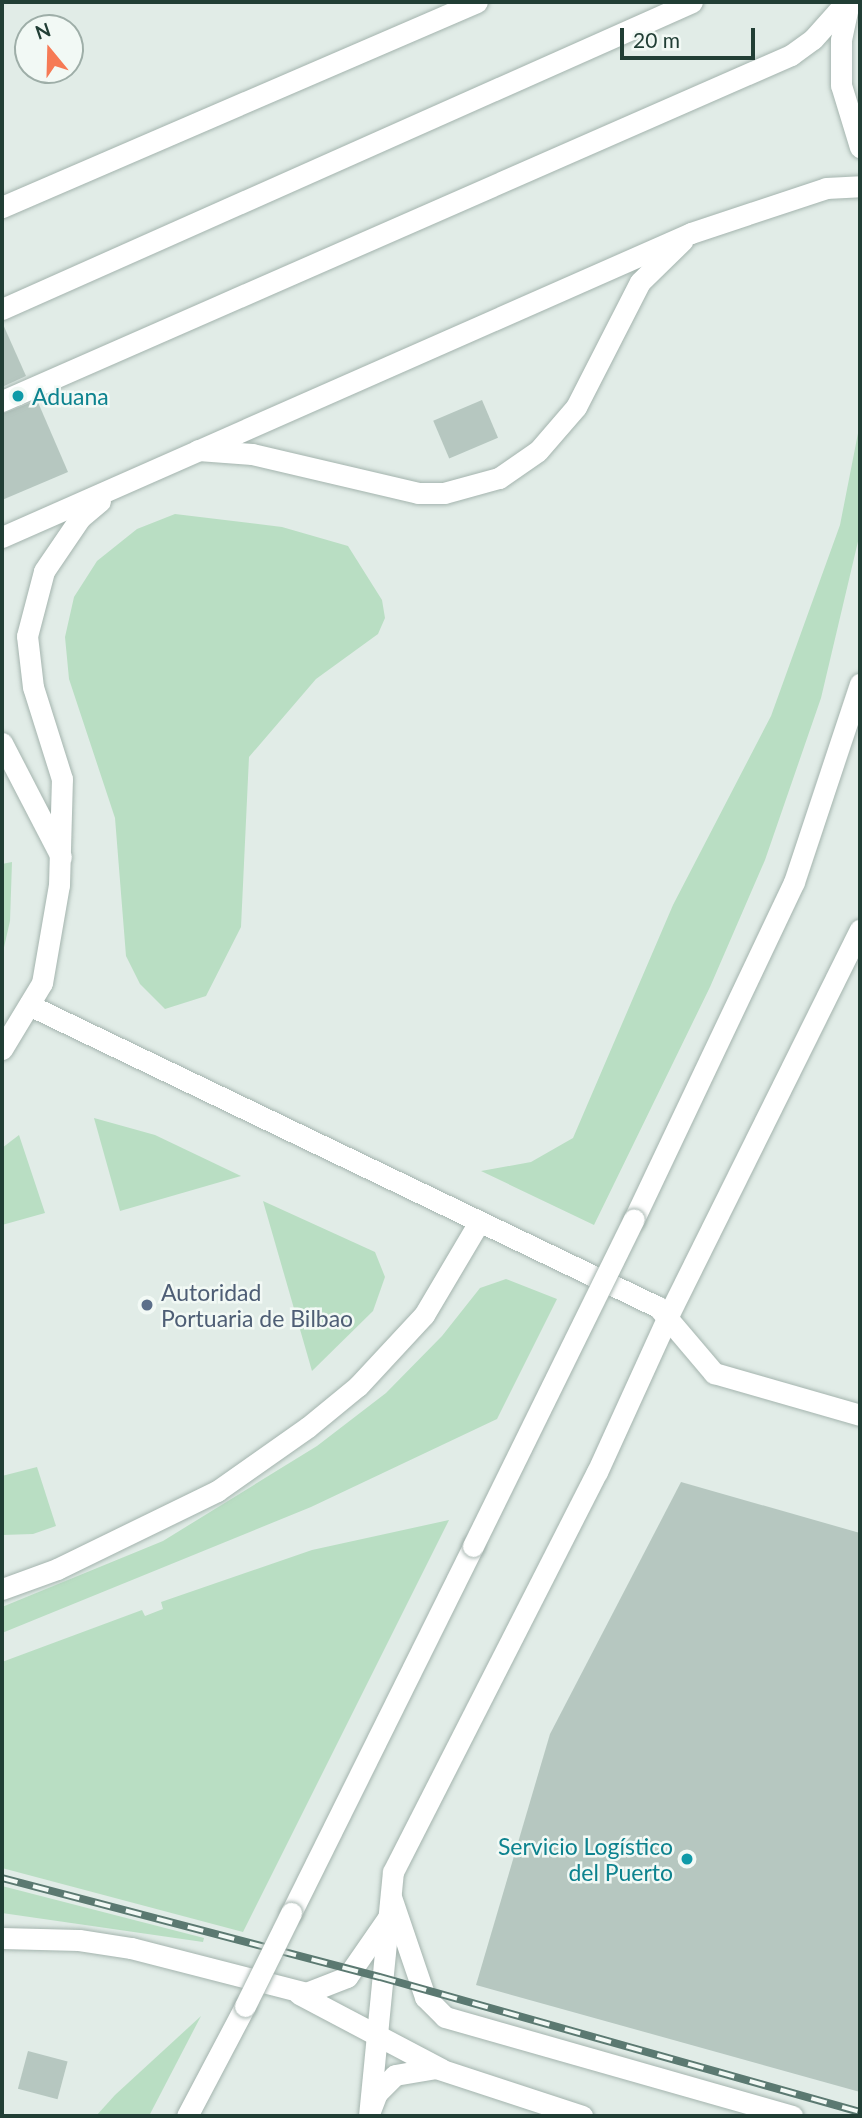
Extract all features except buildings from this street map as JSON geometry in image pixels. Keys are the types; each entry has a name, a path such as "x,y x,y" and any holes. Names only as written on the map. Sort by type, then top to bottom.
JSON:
{"street":[{"path":"2,207 477,2"},
{"path":"2,309 692,2"},
{"path":"847,2 841,40 841,85 860,147"},
{"path":"2,401 791,55 813,39 847,2"},
{"path":"2,537 691,233 826,188 860,187"},
{"path":"198,450 253,454 418,493 444,493 499,478 556,433 576,407 640,282 691,233"},
{"path":"2,1049 42,983 54,935 61,857 62,779 33,687 27,636 44,571 80,519 115,488"},
{"path":"187,2116 246,2006 634,1219 794,882 860,684"},
{"path":"2,743 61,857"},
{"path":"369,2116 390,1886 597,1472 669,1314 860,930"},
{"path":"29,1005 669,1314 714,1373 860,1415"},
{"path":"2,1589 57,1569 217,1491 309,1427 358,1386 424,1315 479,1222"},
{"path":"390,1886 425,1997 445,2017 792,2116"},
{"path":"2,1938 79,1940 131,1948 294,1991 320,1992 347,1977 387,1919"},
{"path":"294,1991 448,2072"},
{"path":"369,2116 377,2093 396,2075 423,2068 448,2072 582,2116"}],"green space":[{"path":"860,423 860,533 821,698 765,860 710,987 594,1225 481,1171 531,1162 573,1138 673,905 771,716 840,525"},
{"path":"175,514 282,527 348,546 382,600 385,618 378,634 316,679 249,757 241,927 206,996 165,1009 140,984 126,956 115,818 69,679 65,637 74,597 97,561 137,529"},
{"path":"12,862 10,921 2,956 2,864"},
{"path":"94,1118 155,1135 241,1176 120,1211"},
{"path":"19,1135 45,1213 2,1225 2,1148"},
{"path":"263,1201 375,1252 385,1277 373,1311 312,1371"},
{"path":"506,1279 557,1299 497,1419 311,1507 2,1633 2,1607 163,1541 317,1446 386,1393 442,1336 480,1288"},
{"path":"37,1467 56,1526 33,1534 2,1535 2,1476"},
{"path":"449,1520 243,1932 2,1868 2,1662 142,1610 145,1616 163,1609 161,1602 312,1550"},
{"path":"2,1886 204,1938 203,1942 2,1913"},
{"path":"201,2016 149,2116 96,2116 115,2095"}],"railway":[{"path":"2,1878 380,1977 860,2112"}],"place":[{"name":"Aduana","path":"18,396"},
{"name":"Autoridad Portuaria de Bilbao","path":"147,1305"},
{"name":"Servicio Logístico del Puerto","path":"687,1859"}]}
